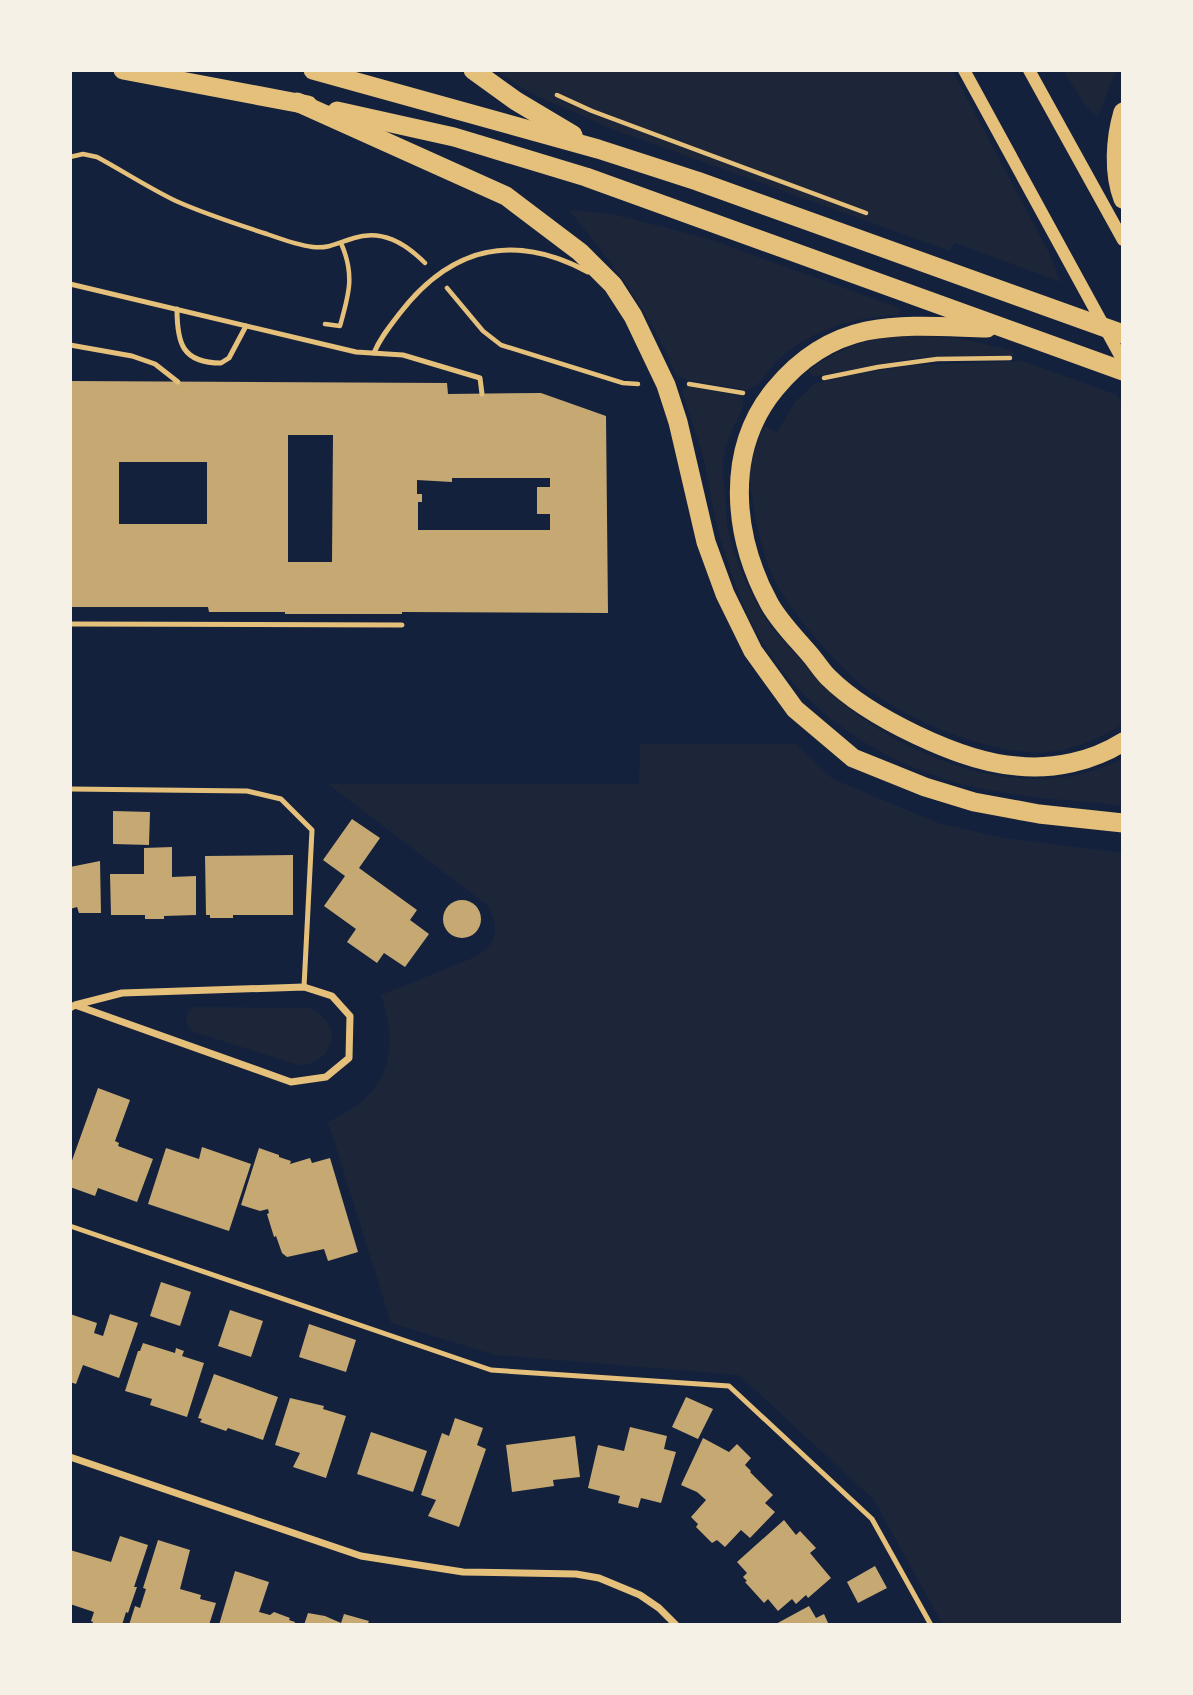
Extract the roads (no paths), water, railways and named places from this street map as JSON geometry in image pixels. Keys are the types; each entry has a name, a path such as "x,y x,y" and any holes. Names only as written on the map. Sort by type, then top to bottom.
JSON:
{"highway":[{"path":"123,70 297,102 454,137 586,177 1123,371"},
{"path":"313,70 598,149 697,181 1123,334"},
{"path":"473,70 516,101 598,149"},
{"path":"297,102 506,196 580,252 613,285 633,316 666,385 678,422 706,542 725,594 753,651 795,709 853,758 925,787 974,802 1039,814 1123,823"},
{"path":"1123,112 1118,129 1117,184 1123,199"},
{"path":"1007,329 905,325 863,332 823,347 791,369 762,404 740,466 738,501 744,538 769,603 791,634 828,677 863,704 909,732 960,753 1017,766 1071,764 1123,742"}],"street":[{"path":"964,70 1123,361"},
{"path":"1029,70 1123,240"},
{"path":"304,987 331,996 350,1016 349,1058 326,1077 291,1082 73,1006 122,993 304,987"},
{"path":"70,1458 361,1556 463,1572 576,1574 599,1578 640,1595 677,1625"}],"lane":[{"path":"374,353 380,340 418,289 454,263 492,250 534,253 565,260 613,285"},
{"path":"70,284 356,352 403,355 480,378 482,394"},
{"path":"177,309 179,340 185,352 196,360 221,363 229,358 246,326"},
{"path":"70,345 132,356 155,364 178,382"},
{"path":"70,624 402,625"},
{"path":"70,789 247,791 281,799 312,830 304,987"},
{"path":"70,1226 491,1370 729,1386 872,1519 931,1625"}]}
